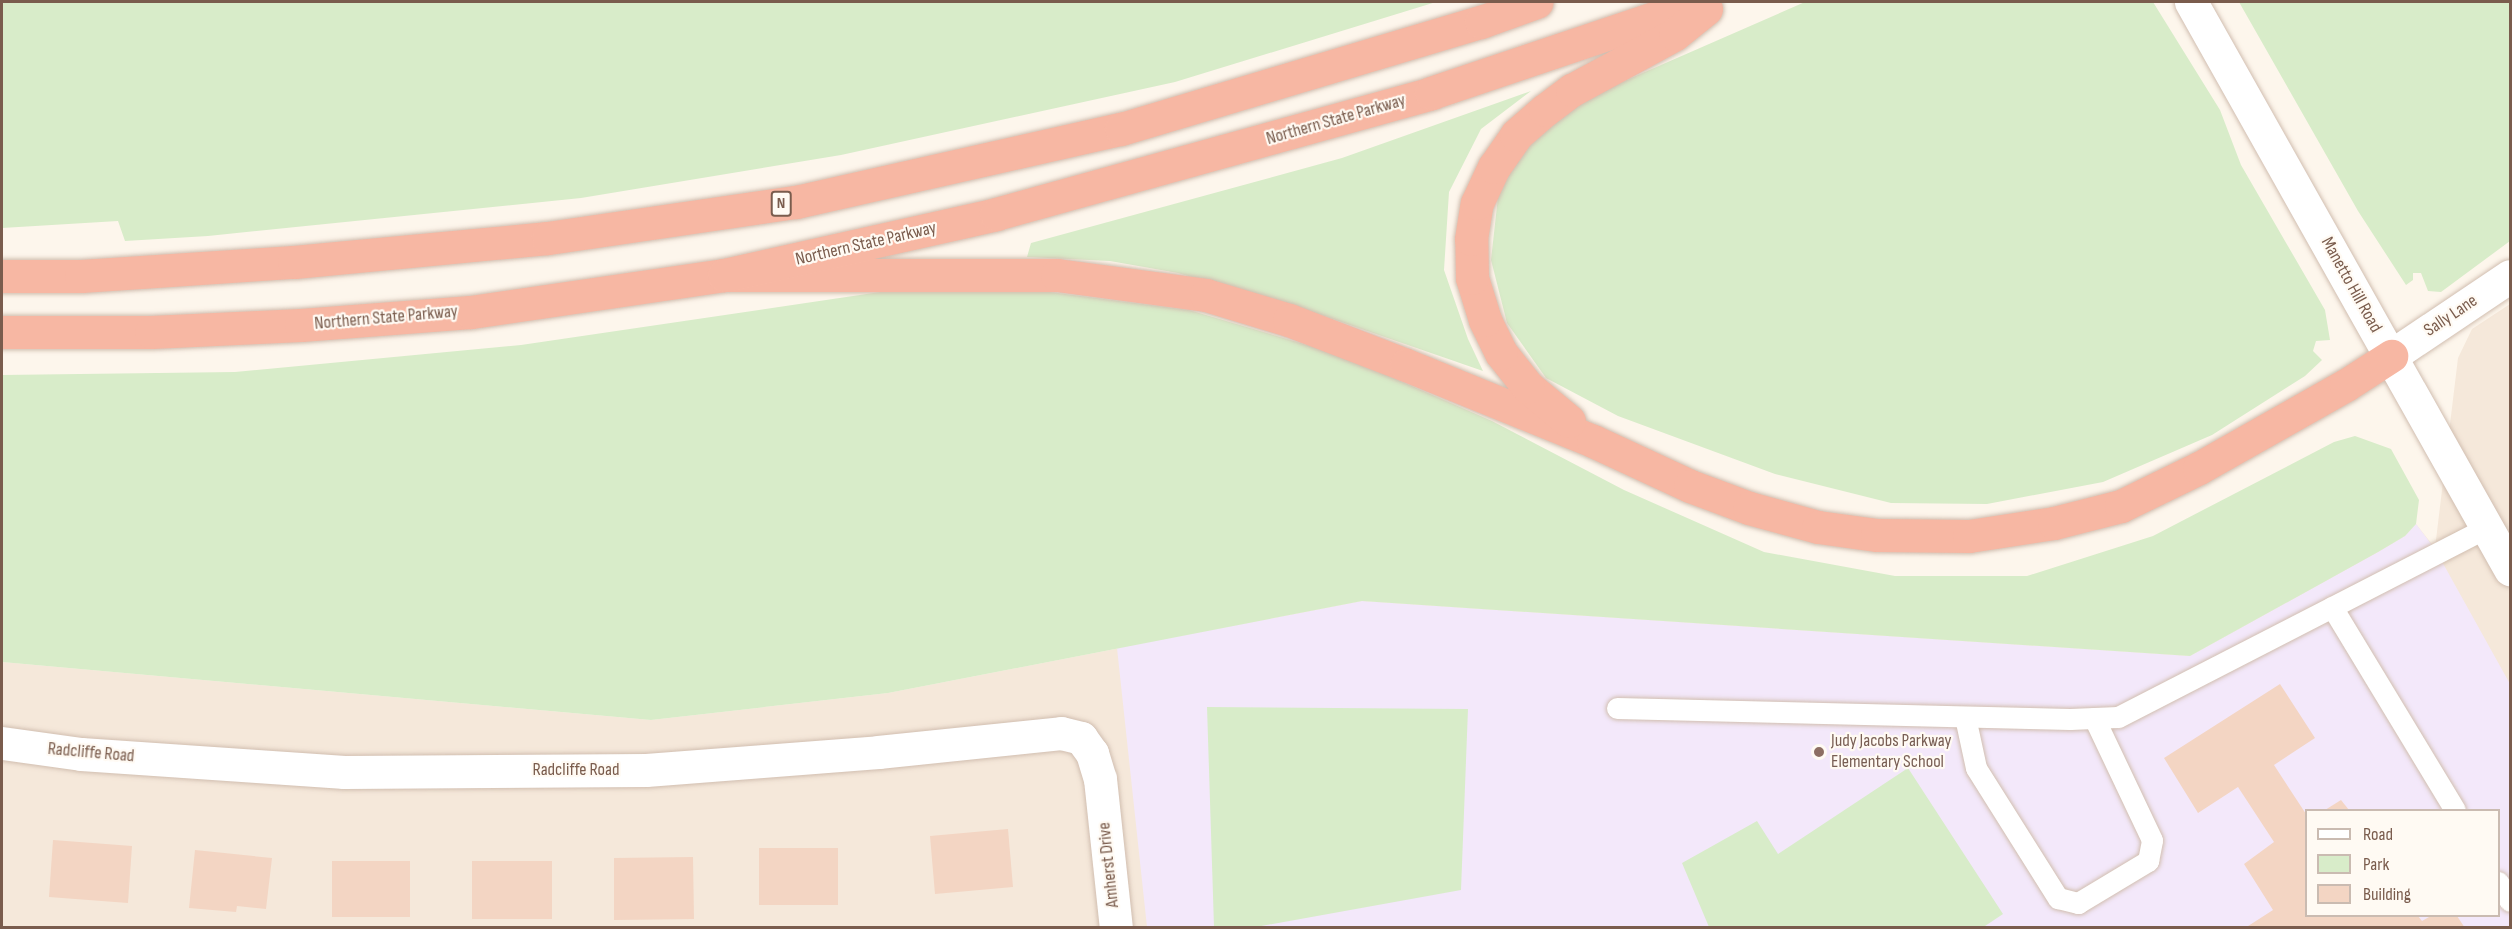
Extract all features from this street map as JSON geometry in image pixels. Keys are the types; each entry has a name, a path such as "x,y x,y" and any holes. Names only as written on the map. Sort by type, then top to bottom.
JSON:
{"highway":[{"name":"N","path":"2,276 81,276 294,262 548,237 796,202 1121,129 1481,22 1537,2"},
{"name":"Northern State Parkway","path":"2,332 151,332 301,325 471,312 724,275 996,214 1431,93 1702,2"},
{"path":"1593,441 1528,387 1500,353 1485,320 1472,278 1471,239 1477,203 1494,166 1516,135 1545,110 1572,90 1675,34 1716,2"},
{"path":"724,275 1057,275 1206,295 1289,320 1593,441 1690,486 1749,508 1818,527 1877,535 1969,536 2054,523 2121,506 2209,462 2346,385 2391,356"}],"street":[{"name":"Manetto Hill Road","path":"2191,2 2511,568"},
{"name":"Sally Lane","path":"2391,356 2511,276"},
{"name":"Radcliffe Road","path":"2,743 81,754 344,772 646,770 878,752 1061,733 1081,738 1092,753 1101,779 1103,803"},
{"name":"Amherst Drive","path":"1103,803 1116,927"}],"lane":[{"path":"1617,708 1965,717 2118,717 2487,527"},
{"path":"2332,607 2454,809"},
{"path":"1965,717 1976,768 2058,898 2078,903 2148,861 2152,840 2094,718"},
{"path":"2500,884 2511,901"}],"shaded area":[{"path":"2510,304 2510,927 2,927 2,662 651,720 888,693 1362,601 2190,656 2405,536 2416,524 2435,548 2458,358 2472,329"},
{"name":"Judy Jacobs Parkway Elementary School","path":"2416,524 2435,549 2510,684 2510,927 1147,927 1117,648 1362,601 2190,656 2405,536"}],"green space":[{"path":"2,2 1436,2 1175,82 841,155 581,198 208,236 125,241 118,221 2,228"},
{"path":"1805,2 2153,2 2220,110 2241,165 2325,310 2330,340 2316,341 2313,351 2322,360 2305,376 2212,435 2103,482 1987,504 1891,503 1775,474 1618,416 1546,378 1507,323 1491,260 1498,197 1517,158 1574,103"},
{"path":"2239,2 2510,2 2510,241 2441,292 2428,291 2421,273 2413,273 2413,280 2406,285 2358,211"},
{"path":"1531,91 1481,129 1449,192 1444,270 1468,339 1483,371 1324,316 1178,273 1110,261 1027,257 1031,243 1342,158"},
{"path":"880,292 1050,292 1189,310 1341,355 1492,421 1624,490 1764,552 1895,576 2027,576 2153,536 2334,442 2355,436 2391,449 2419,500 2416,524 2405,536 2378,552 2190,656 1362,601 888,693 651,720 2,662 2,375 235,372 521,345"},
{"path":"1207,707 1468,709 1461,890 1256,927 1214,927"},
{"path":"1908,768 2003,914 1982,928 1709,927 1682,863 1757,821 1778,854"}],"building":[{"path":"2280,684 2315,738 2274,765 2305,812 2305,917 2419,917 2422,921 2429,917 2458,917 2465,928 2245,928 2273,910 2244,864 2274,842 2238,787 2198,813 2164,758"},
{"path":"2341,800 2348,809 2327,809"},
{"path":"1008,829 1013,887 935,894 930,836"},
{"path":"53,840 132,846 128,903 49,897"},
{"path":"759,848 838,848 838,905 759,905"},
{"path":"195,850 272,858 266,909 237,906 236,912 189,908"},
{"path":"693,857 694,919 614,920 614,858"},
{"path":"332,861 410,861 410,917 332,917"},
{"path":"472,861 552,861 552,919 472,919"}],"place":[{"name":"Judy Jacobs Parkway Elementary School","path":"1819,752"}]}
